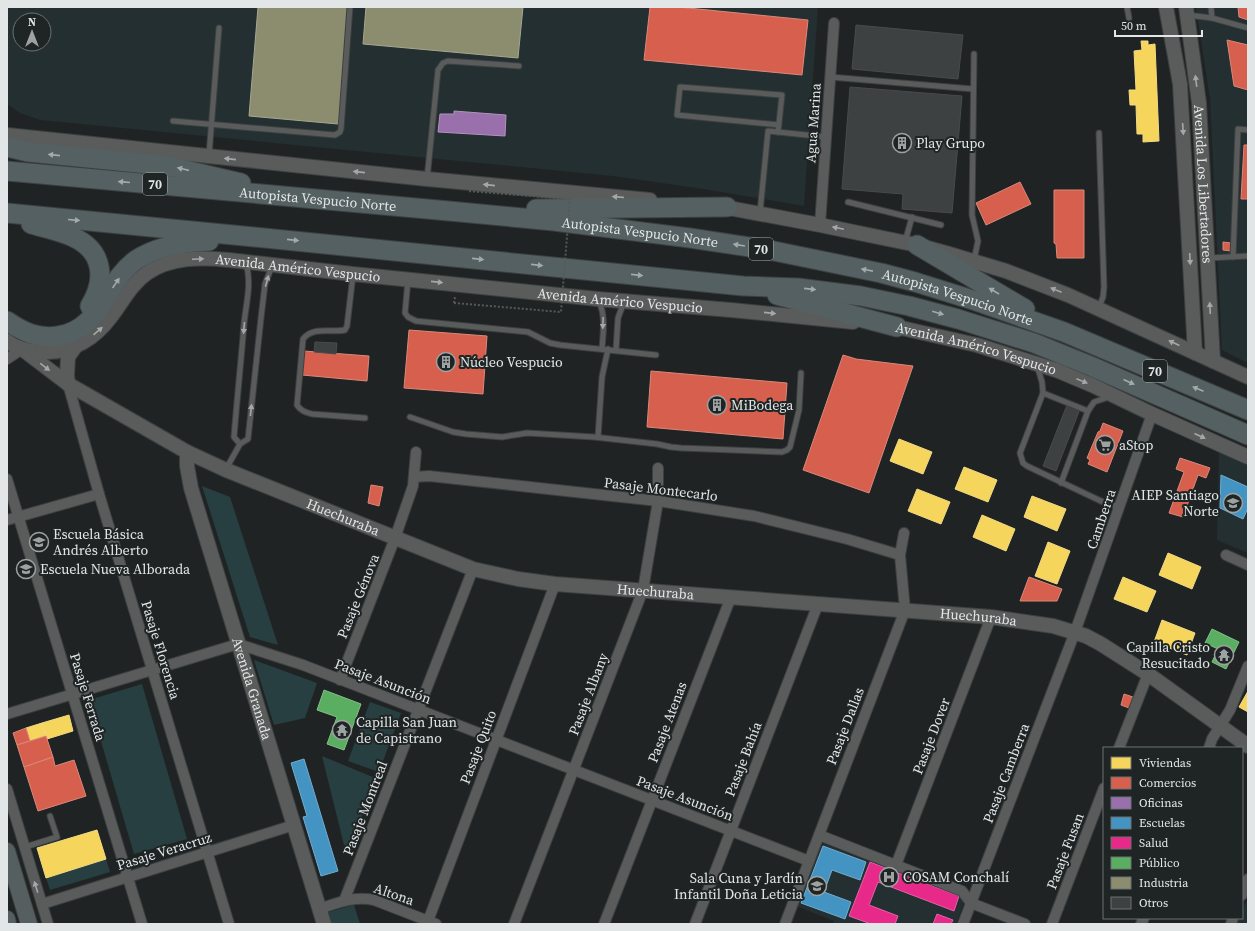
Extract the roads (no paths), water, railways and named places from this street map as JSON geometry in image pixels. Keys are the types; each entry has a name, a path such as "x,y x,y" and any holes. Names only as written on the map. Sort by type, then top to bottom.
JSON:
{"highway":[{"path":"7,147 28,152 168,166 303,198"},
{"name":"Autopista Vespucio Norte","path":"7,171 449,211 554,222 690,238 784,253 881,273 976,301 1064,332 1248,410"},
{"path":"449,211 727,207"},
{"name":"Autopista Vespucio Norte","path":"7,213 254,236 743,286 798,288 855,295 909,306 958,319 1034,343 1093,367 1248,435"},
{"path":"7,216 64,234 80,241 87,246 95,256 99,265 101,277 97,293 90,306 80,316 65,324 41,325 26,320 7,308"},
{"path":"7,321 24,332 33,335 53,337 68,334 80,328 93,317 120,276 136,260 147,254 168,246 184,243 254,236"},
{"path":"911,244 1064,332"},
{"path":"743,286 897,326"}],"main road":[{"name":"Avenida Los Libertadores","path":"1166,7 1180,84 1195,353"},
{"name":"Avenida Los Libertadores","path":"1187,11 1199,103 1213,361"},
{"path":"7,128 27,137"},
{"path":"7,135 427,179 727,207 760,213 911,244 974,261 1037,282 1098,308 1248,377"},
{"name":"Avenida Américo Vespucio","path":"7,341 22,349 41,352 62,351 75,347 86,341 104,326 132,286 146,274 156,268 180,260 213,258 624,302 739,310 897,326 977,345 1056,370 1248,457"},
{"path":"68,384 68,357 75,347"},
{"name":"Huechuraba","path":"22,349 68,384 187,452 226,470 473,569 518,579 555,584 991,617 1053,626 1075,632 1101,644 1148,674 1248,746"},
{"name":"Avenida Granada","path":"187,452 191,488 324,924"},
{"path":"7,851 29,924"},
{"path":"7,920 8,924"}],"street":[{"name":"Agua Marina","path":"820,225 834,23"},
{"path":"7,359 22,349"},
{"name":"Pasaje Florencia","path":"68,384 229,924"},
{"name":"Camberra","path":"1075,632 1152,414"},
{"name":"Pasaje Génova","path":"340,680 395,538 413,486 416,452"},
{"name":"Pasaje Albany","path":"514,924 642,590 658,501 658,468"},
{"name":"Pasaje Montecarlo","path":"414,478 430,476 658,501 754,516 846,539 900,555"},
{"name":"Pasaje Ferrada","path":"7,479 142,924"},
{"path":"7,520 100,494"},
{"name":"Pasaje Dallas","path":"785,924 905,610 900,555 904,533"},
{"path":"1226,555 1248,565"},
{"name":"Pasaje Montreal","path":"344,901 473,569"},
{"name":"Pasaje Quito","path":"432,922 496,740 555,584"},
{"name":"Pasaje Atenas","path":"604,924 731,597"},
{"name":"Pasaje Bahía","path":"695,924 818,604"},
{"name":"Pasaje Dover","path":"896,865 991,617"},
{"name":"Pasaje Camberra","path":"963,924 1075,632"},
{"path":"7,714 238,644"},
{"name":"Pasaje Asunción","path":"238,644 304,665 809,861"},
{"path":"1209,747 1230,710 1248,666"},
{"path":"1119,747 1148,674"},
{"path":"7,789 48,924"},
{"name":"Pasaje Fusan","path":"1052,924 1103,791"},
{"name":"Pasaje Veracruz","path":"42,904 294,825"},
{"path":"819,835 962,891 971,903 1025,924"},
{"path":"1243,892 1248,879"},
{"name":"Altona","path":"319,909 353,898 367,898 432,922"}],"lane":[{"path":"173,121 335,134 340,132 350,7"},
{"path":"1127,7 1129,18"},
{"path":"1211,7 1212,18"},
{"path":"1187,11 1248,28"},
{"path":"209,157 219,28"},
{"path":"974,54 972,215 978,241 974,261"},
{"path":"427,179 438,70 443,63 448,61 519,66"},
{"path":"830,77 973,89"},
{"path":"778,132 779,125 782,95 680,87 677,115 779,125"},
{"path":"1234,257 1238,129 1248,130"},
{"path":"760,213 768,131 826,137"},
{"path":"1098,308 1103,297 1104,287 1099,133"},
{"path":"848,202 940,225"},
{"path":"911,244 912,217"},
{"path":"1208,258 1248,256"},
{"path":"240,444 234,437 245,317 249,290 248,272 245,262"},
{"path":"226,470 240,444 248,439 261,318 266,284 272,265"},
{"path":"354,274 347,326 345,330 310,332 303,339 297,405 303,412 312,414 365,418"},
{"path":"408,279 405,313 408,318 416,321 528,332 550,343 560,345 602,348 656,355"},
{"path":"598,299 604,318 602,348"},
{"path":"616,350 618,318 624,302"},
{"path":"598,437 602,377 608,349"},
{"path":"1034,363 1039,372 1043,393 1020,453 1023,463 1061,483 1103,502 1120,507"},
{"path":"410,417 453,432 466,434 502,437 527,433 598,437 681,448 782,452 788,450 790,447 799,410 801,373"},
{"path":"1043,393 1088,411"},
{"path":"1061,483 1088,411 1094,402 1113,395"},
{"path":"25,847 57,837 50,816"}],"place":[{"name":"Play Grupo","path":"902,143"},
{"name":"Núcleo Vespucio","path":"446,362"},
{"name":"MiBodega","path":"717,405"},
{"name":"aStop","path":"1105,445"},
{"name":"AIEP Santiago Norte","path":"1233,503"},
{"name":"Escuela Básica Andrés Alberto","path":"39,542"},
{"name":"Escuela Nueva Alborada","path":"26,569"},
{"name":"Capilla Cristo Resucitado","path":"1224,655"},
{"name":"Capilla San Juan de Capistrano","path":"342,730"},
{"name":"COSAM Conchalí","path":"889,877"},
{"name":"Sala Cuna y Jardín Infantil Doña Leticia","path":"817,886"}]}
